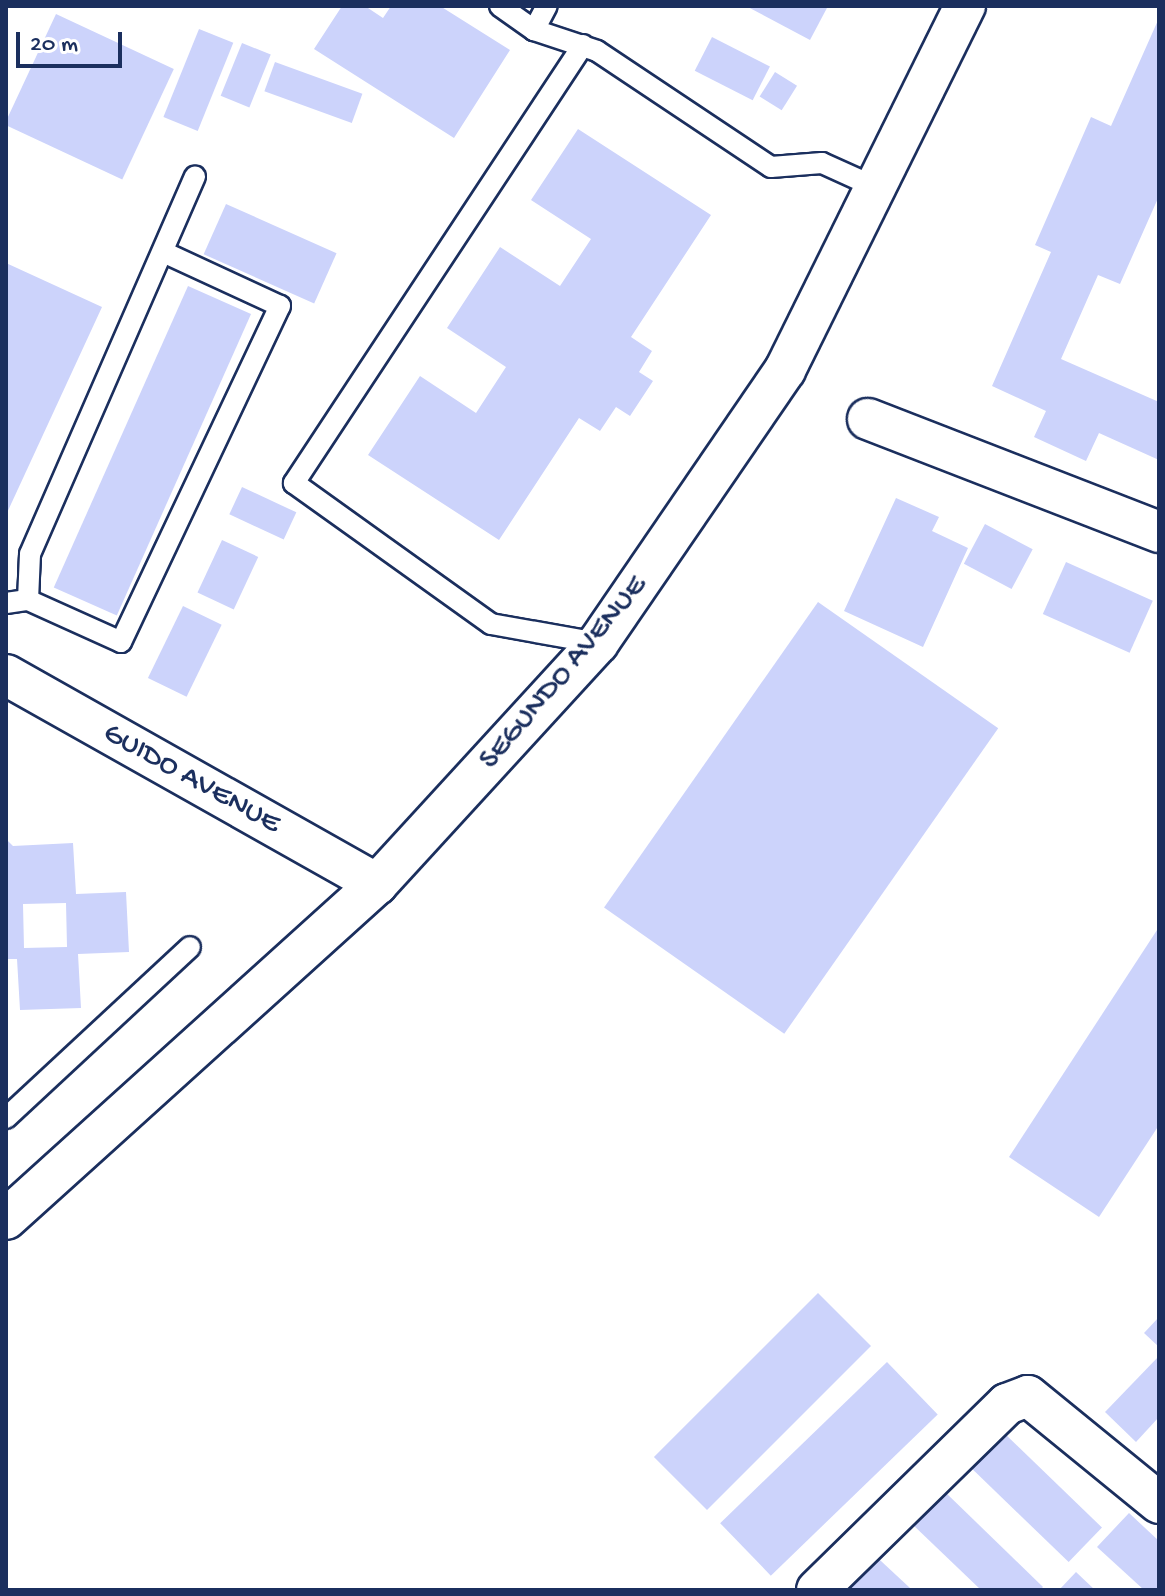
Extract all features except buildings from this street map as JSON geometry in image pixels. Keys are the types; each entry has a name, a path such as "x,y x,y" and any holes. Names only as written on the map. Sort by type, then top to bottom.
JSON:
{"street":[{"name":"SEGUNDO AVENUE","path":"6,1219 377,884 598,643 694,513 785,370 965,6"},
{"path":"868,419 1159,532"},
{"name":"GUIDO AVENUE","path":"6,675 377,884"},
{"path":"817,1590 1007,1404 1028,1396 1159,1503"}],"lane":[{"path":"500,6 534,30 583,45 771,167 822,163 875,187"},
{"path":"534,30 547,6"},
{"path":"583,45 294,483 491,624 598,643"},
{"path":"28,600 30,554 195,177"},
{"path":"6,603 28,600 121,642 280,306 163,252"},
{"path":"6,1118 190,947"}]}
